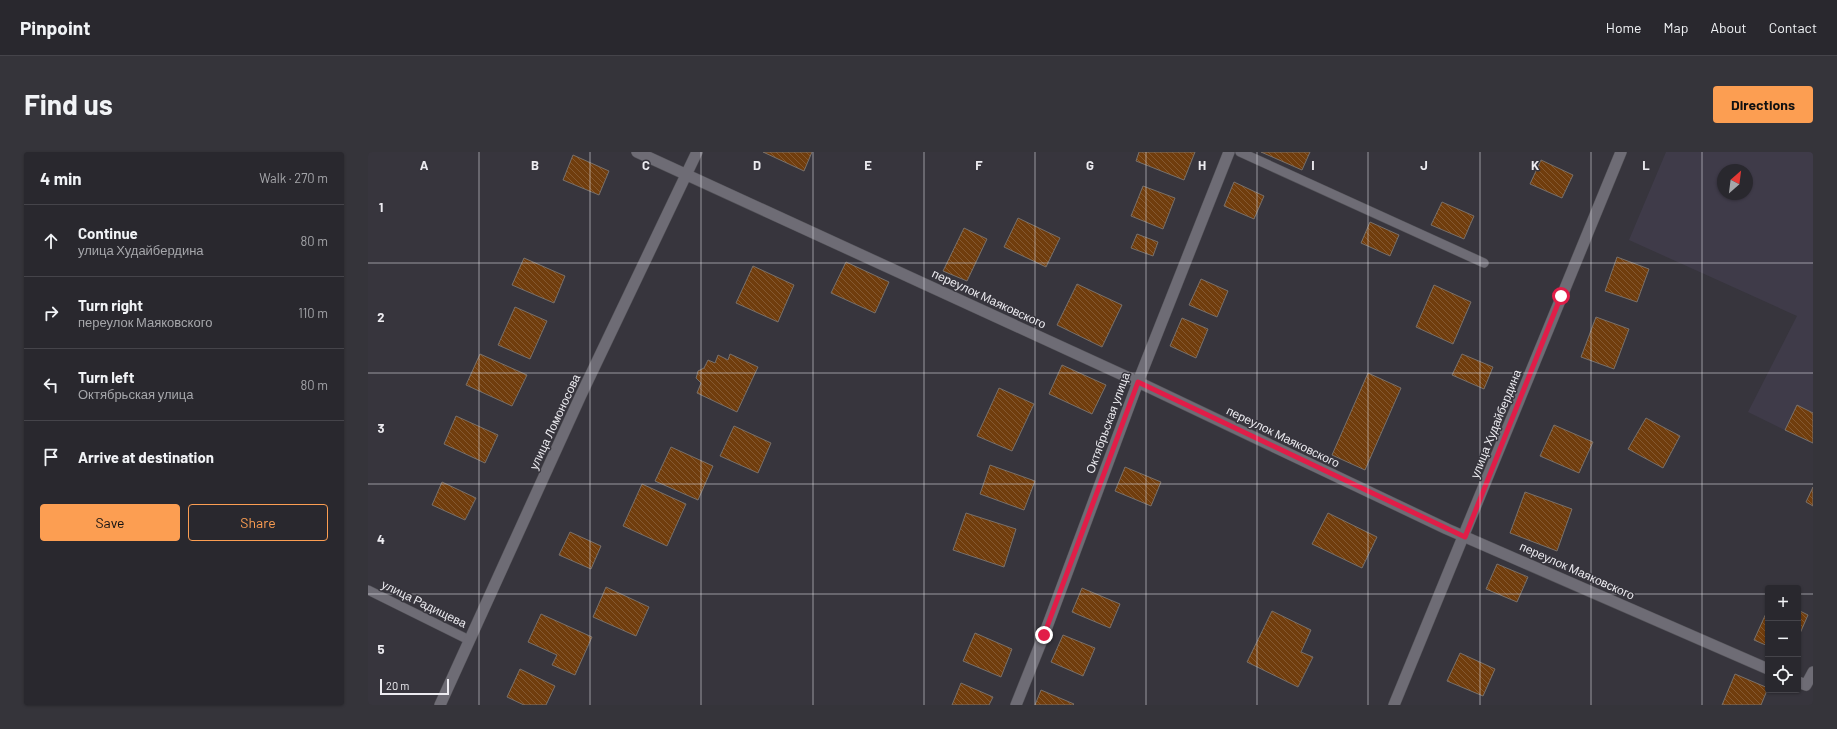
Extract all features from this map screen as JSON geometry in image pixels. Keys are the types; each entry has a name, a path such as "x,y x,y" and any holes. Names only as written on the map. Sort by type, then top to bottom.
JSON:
{"street":[{"name":"переулок Маяковского","path":"637,152 1138,382 1465,537 1765,668"},
{"name":"улица Ломоносова","path":"440,705 581,395 688,175 697,152"},
{"name":"Октябрьская улица","path":"1016,705 1047,628 1138,382 1229,152"},
{"name":"улица Худайбердина","path":"1394,705 1465,537 1561,296 1621,152"},
{"path":"1801,683 1806,685 1813,672"}],"lane":[{"path":"1240,152 1484,263"},
{"name":"улица Радищева","path":"368,590 469,640"}],"shaded area":[{"path":"1666,152 1813,152 1813,444 1748,412 1797,316 1629,240"}],"building":[{"path":"763,152 812,152 804,171"},
{"path":"1139,152 1195,152 1184,180 1136,161"},
{"path":"1261,152 1310,152 1302,170"},
{"path":"573,155 609,171 599,195 563,180"},
{"path":"1541,160 1573,175 1562,198 1530,184"},
{"path":"1234,182 1264,196 1254,219 1224,206"},
{"path":"1143,186 1175,198 1163,229 1131,216"},
{"path":"1442,202 1474,216 1464,239 1431,225"},
{"path":"1018,218 1060,238 1046,267 1004,247"},
{"path":"1370,222 1399,235 1390,256 1361,243"},
{"path":"964,228 987,239 967,281 943,271"},
{"path":"1137,234 1158,242 1153,256 1131,248"},
{"path":"1617,257 1649,269 1637,302 1605,291"},
{"path":"524,258 565,276 554,303 512,285"},
{"path":"846,262 889,282 875,313 831,293"},
{"path":"753,266 794,285 778,322 736,303"},
{"path":"1201,279 1228,291 1217,317 1189,305"},
{"path":"1077,284 1122,305 1102,347 1057,325"},
{"path":"1434,285 1471,302 1453,344 1416,327"},
{"path":"515,307 547,321 530,359 498,345"},
{"path":"1596,317 1629,329 1614,369 1581,357"},
{"path":"1182,318 1208,329 1196,358 1170,346"},
{"path":"480,354 527,375 512,406 466,385"},
{"path":"730,354 758,367 737,412 697,393 701,383 696,378 698,371 704,368 708,360 715,363 718,355 728,360"},
{"path":"1462,354 1493,367 1484,389 1452,375"},
{"path":"1062,365 1106,385 1092,414 1049,394"},
{"path":"1368,373 1401,388 1365,470 1332,455"},
{"path":"999,388 1034,404 1012,451 977,436"},
{"path":"1797,405 1813,413 1813,443 1785,430"},
{"path":"456,416 498,435 485,463 444,444"},
{"path":"1646,418 1680,436 1663,468 1628,449"},
{"path":"1554,425 1593,442 1579,473 1540,456"},
{"path":"734,426 771,443 758,473 720,456"},
{"path":"671,447 713,466 698,500 655,481"},
{"path":"990,465 1035,481 1024,510 980,494"},
{"path":"1125,467 1161,482 1151,506 1115,491"},
{"path":"442,482 476,498 465,520 432,505"},
{"path":"642,484 686,504 667,546 623,526"},
{"path":"1813,487 1813,506 1806,502"},
{"path":"1525,492 1572,509 1557,551 1510,533"},
{"path":"966,513 1016,529 1004,567 953,550"},
{"path":"1328,513 1377,537 1362,568 1312,544"},
{"path":"570,532 601,546 591,569 559,555"},
{"path":"1497,564 1528,577 1517,602 1486,589"},
{"path":"606,587 649,607 636,636 593,617"},
{"path":"1082,588 1120,604 1110,628 1072,612"},
{"path":"1272,611 1311,630 1301,652 1313,657 1298,687 1247,662"},
{"path":"1801,612 1808,615 1801,631"},
{"path":"541,614 592,637 575,675 552,665 557,655 528,642"},
{"path":"1765,616 1765,645 1754,640"},
{"path":"975,633 1012,649 1001,677 963,661"},
{"path":"1063,635 1095,648 1083,676 1051,662"},
{"path":"1460,653 1495,669 1483,696 1447,681"},
{"path":"520,669 555,686 546,705 524,705 507,697"},
{"path":"1735,674 1765,687 1766,693 1761,705 1722,705"},
{"path":"961,683 993,697 989,705 952,705"},
{"path":"1041,690 1074,704 1035,705"}],"route":[{"path":"1044,635 1138,382 1465,537 1561,296"}]}
